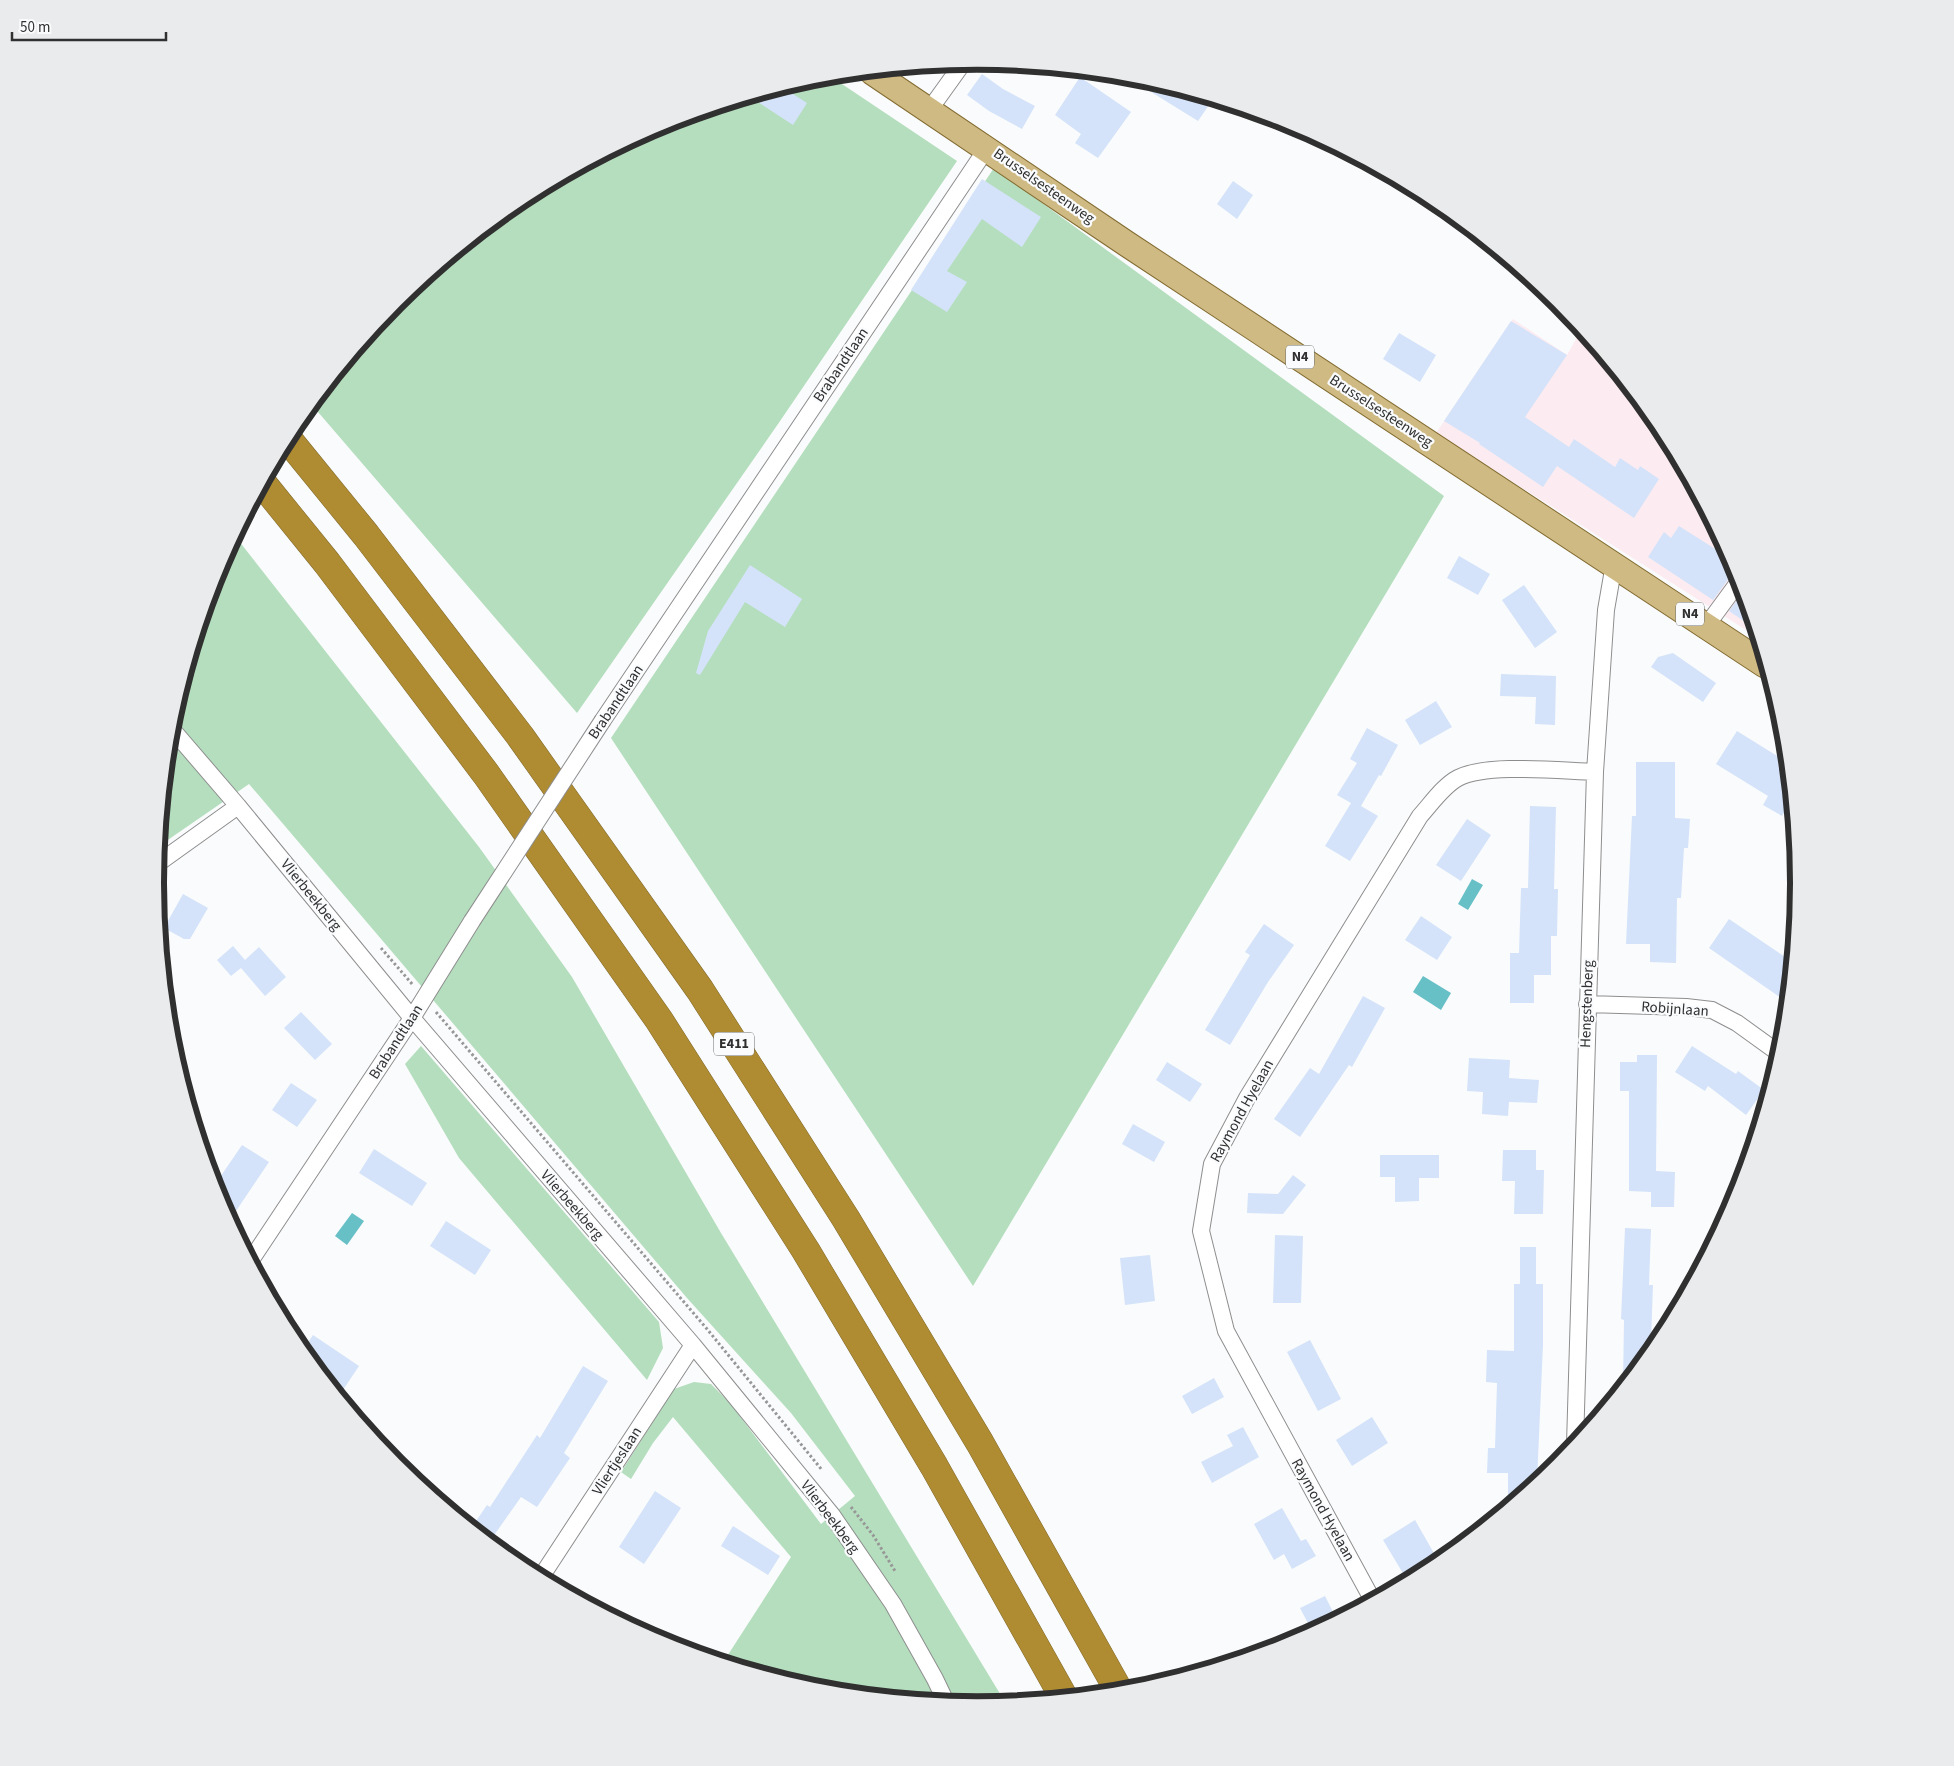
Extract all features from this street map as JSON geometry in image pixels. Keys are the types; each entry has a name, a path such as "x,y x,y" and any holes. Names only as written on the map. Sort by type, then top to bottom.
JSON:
{"highway":[{"name":"E411","path":"292,445 366,535 520,736 700,990 851,1227 980,1442 1115,1684"},
{"path":"266,488 327,563 486,774 660,1020 816,1269 934,1466 1060,1691"}],"main road":[{"name":"Brusselsesteenweg","path":"879,76 930,109 1127,244 1758,660"}],"street":[{"path":"930,109 957,71"},
{"name":"Brabandtlaan","path":"254,1255 412,1018 472,921 603,720 987,148"},
{"name":"Hengstenberg","path":"1574,1434 1595,772 1606,610 1614,564"},
{"path":"1707,626 1734,588"},
{"name":"Vlierbeekberg","path":"178,736 238,806 412,1018 693,1345 832,1515 893,1604 943,1695"},
{"name":"Raymond Hyelaan","path":"1369,1594 1226,1331 1201,1231 1212,1164 1252,1089 1420,816 1439,795 1456,779 1473,772 1492,770 1595,772"},
{"path":"165,858 238,806"},
{"name":"Robijnlaan","path":"1587,1004 1686,1007 1712,1010 1737,1023 1772,1049"},
{"name":"Vliertjeslaan","path":"545,1571 693,1345"}],"path":[{"path":"424,998 707,1329"}],"shaded area":[{"path":"1513,319 1567,355 1578,336 1622,388 1653,431 1681,477 1706,523 1728,572 1750,633 1436,433"}],"green space":[{"path":"839,82 957,161 778,424 577,713 316,410 366,347 402,308 482,238 525,207 617,154 666,132 716,113 767,98"},
{"path":"994,168 1444,496 973,1286 611,738"},
{"path":"240,542 479,847 572,977 721,1233 1001,1695 924,1694 871,1689 818,1680 727,1656 791,1557 673,1417 653,1443 631,1479 621,1472 674,1389 694,1382 711,1384 730,1403 821,1524 855,1496 791,1413 687,1298 249,784 166,841 171,777 180,724 192,673 207,622"},
{"path":"421,1046 659,1322 663,1348 647,1380 459,1158 405,1064"}],"water":[{"path":"1472,879 1483,885 1468,910 1458,904"},
{"path":"1423,976 1451,993 1441,1010 1413,992"},
{"path":"352,1213 364,1221 347,1245 335,1236"}],"building":[{"path":"982,74 1003,89 1035,106 1022,129 989,111 967,95"},
{"path":"1080,77 1131,112 1098,158 1075,143 1081,134 1055,115"},
{"path":"1145,88 1209,105 1198,121"},
{"path":"791,92 807,103 793,125 756,101"},
{"path":"982,179 1041,217 1022,247 982,219 947,271 967,282 947,312 911,290"},
{"path":"1233,181 1253,195 1237,219 1217,204"},
{"path":"1511,321 1567,355 1525,417 1569,447 1574,439 1615,467 1620,458 1638,470 1640,466 1659,479 1634,518 1557,466 1543,487 1480,443 1444,421"},
{"path":"1399,333 1436,355 1420,382 1383,359"},
{"path":"1679,526 1719,551 1730,577 1713,600 1648,557 1664,532 1671,538"},
{"path":"1459,556 1490,574 1478,595 1447,578"},
{"path":"750,565 802,599 785,627 745,602 700,675 696,673 708,631"},
{"path":"1524,585 1557,632 1535,648 1502,600"},
{"path":"1738,599 1747,624 1729,611"},
{"path":"1673,653 1716,683 1703,702 1651,667 1658,657"},
{"path":"1501,674 1556,676 1555,725 1535,724 1536,697 1500,696"},
{"path":"1436,701 1452,727 1420,745 1405,720"},
{"path":"1367,728 1398,745 1381,776 1379,775 1361,806 1378,816 1350,861 1325,846 1351,803 1337,795 1357,763 1350,759"},
{"path":"1737,731 1780,757 1786,810 1782,816 1763,805 1768,796 1716,764"},
{"path":"1636,762 1675,762 1675,818 1690,819 1688,848 1684,848 1681,898 1677,898 1676,963 1650,962 1650,944 1626,944 1632,816 1636,816"},
{"path":"1530,806 1556,807 1554,889 1558,889 1557,936 1551,936 1551,975 1534,975 1534,1003 1510,1003 1510,953 1519,953 1521,888 1528,888"},
{"path":"1467,819 1491,835 1461,881 1436,865"},
{"path":"183,894 208,908 190,939 184,939 166,929 166,925"},
{"path":"1421,916 1452,937 1437,960 1405,940"},
{"path":"1729,919 1786,958 1781,998 1709,948"},
{"path":"1264,924 1294,945 1268,982 1230,1045 1205,1030 1250,955 1245,952"},
{"path":"233,946 245,960 259,947 286,977 265,996 241,968 231,976 217,960"},
{"path":"1363,996 1385,1008 1352,1067 1349,1065 1300,1137 1274,1119 1310,1068 1319,1074"},
{"path":"301,1012 332,1044 315,1060 284,1028"},
{"path":"1692,1046 1736,1074 1738,1071 1763,1089 1746,1115 1708,1086 1705,1091 1675,1072"},
{"path":"1637,1055 1657,1055 1656,1171 1675,1172 1674,1207 1651,1207 1651,1192 1629,1191 1629,1091 1620,1091 1620,1062 1637,1062"},
{"path":"1469,1058 1510,1060 1509,1078 1539,1080 1537,1103 1509,1102 1508,1116 1482,1114 1483,1092 1467,1091"},
{"path":"1167,1062 1202,1084 1190,1102 1156,1080"},
{"path":"291,1083 317,1100 297,1127 272,1110"},
{"path":"1133,1124 1165,1142 1154,1162 1122,1144"},
{"path":"242,1145 269,1162 235,1213 220,1178"},
{"path":"374,1149 427,1183 412,1206 359,1173"},
{"path":"1503,1150 1536,1150 1536,1170 1544,1170 1543,1214 1514,1214 1515,1181 1502,1181"},
{"path":"1380,1155 1439,1155 1439,1178 1419,1178 1419,1201 1395,1202 1395,1177 1380,1177"},
{"path":"1293,1175 1306,1185 1283,1214 1247,1213 1248,1193 1278,1194"},
{"path":"446,1221 491,1250 475,1275 430,1246"},
{"path":"1625,1228 1651,1229 1649,1285 1653,1285 1651,1338 1623,1376 1624,1320 1621,1319"},
{"path":"1275,1235 1303,1236 1301,1303 1273,1303"},
{"path":"1520,1247 1536,1247 1536,1284 1543,1284 1543,1345 1537,1471 1508,1498 1508,1473 1487,1473 1488,1448 1495,1448 1497,1383 1486,1382 1487,1350 1514,1351 1514,1284 1520,1284"},
{"path":"1150,1255 1155,1301 1125,1305 1120,1258"},
{"path":"313,1335 359,1366 343,1390 332,1378 307,1344"},
{"path":"1310,1340 1341,1399 1318,1411 1287,1352"},
{"path":"583,1366 608,1381 564,1453 570,1458 537,1507 521,1497 493,1536 475,1522 487,1505 490,1507 537,1435 540,1438"},
{"path":"1214,1378 1224,1397 1192,1414 1182,1396"},
{"path":"1372,1417 1388,1443 1352,1466 1336,1440"},
{"path":"1243,1427 1259,1457 1212,1483 1201,1462 1233,1446 1227,1435"},
{"path":"655,1491 681,1508 644,1564 619,1547"},
{"path":"1282,1508 1301,1541 1306,1539 1316,1556 1292,1569 1284,1554 1274,1560 1254,1524"},
{"path":"1415,1520 1435,1555 1404,1574 1383,1540"},
{"path":"733,1526 780,1556 768,1575 721,1546"},
{"path":"1325,1596 1334,1613 1309,1625 1300,1608"}]}
